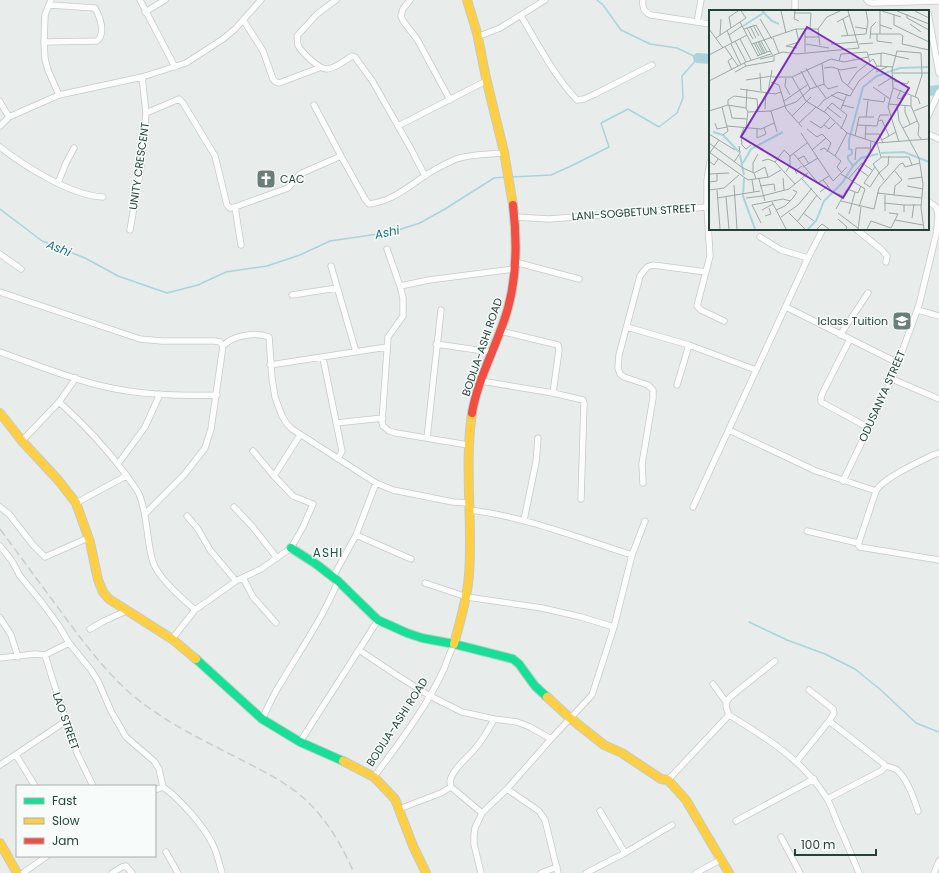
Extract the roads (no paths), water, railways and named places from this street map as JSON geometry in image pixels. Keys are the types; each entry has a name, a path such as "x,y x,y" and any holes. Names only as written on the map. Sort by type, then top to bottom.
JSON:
{"street":[{"path":"140,0 175,67"},
{"path":"145,12 165,0"},
{"path":"0,126 9,117 59,95 142,77 175,67 195,58 223,39 244,21 261,0"},
{"path":"319,68 298,45 297,36 317,14 336,0"},
{"path":"410,0 401,16 403,21 417,39 450,100"},
{"name":"BODIJA-ASHI ROAD","path":"374,777 430,696 444,670 454,644 467,597 470,506 468,445 473,411 481,381 500,331 512,291 515,217 511,186 486,81 478,37 467,0"},
{"path":"478,37 500,28 545,0"},
{"path":"643,0 643,8 651,15 709,24"},
{"path":"697,22 701,0"},
{"path":"867,0 868,2 872,3 939,1"},
{"path":"926,2 928,10"},
{"path":"44,42 97,41 102,33 101,23 95,8 50,3 45,15 44,42 46,59 48,70 59,95"},
{"path":"521,16 568,90 577,100 584,100 652,65"},
{"path":"929,18 939,73"},
{"path":"244,21 263,51 273,78 279,83 319,68 332,68 352,56 355,57 373,82 411,149 424,176"},
{"name":"UNITY CRESCENT","path":"130,230 141,167 146,113 142,77"},
{"path":"398,126 486,81"},
{"path":"929,114 939,92"},
{"path":"146,113 179,99 182,100 215,156 227,205 230,208 288,188 300,174 341,156"},
{"path":"0,102 9,117"},
{"path":"314,105 369,204 377,203 400,194 424,176 456,160 470,156 504,153"},
{"path":"929,134 939,139"},
{"path":"0,147 23,164 58,183 84,194 103,197"},
{"path":"58,183 74,148"},
{"name":"LANI-SOGBETUN STREET","path":"515,217 549,218 708,207 706,180 709,166"},
{"name":"ODUSANYA STREET","path":"843,481 892,379 918,310 936,235 938,219 936,207 929,202"},
{"path":"235,207 241,245"},
{"path":"708,207 710,256 697,306 702,310 724,320"},
{"path":"693,507 808,258 822,230"},
{"path":"857,230 882,250 887,256 886,262"},
{"path":"760,237 781,250 808,258"},
{"path":"387,249 403,298 403,316 388,337 383,426 389,431 468,445"},
{"path":"0,254 21,269"},
{"path":"400,286 514,265 579,279"},
{"path":"643,483 642,464 653,390 648,385 624,377 620,374 618,368 619,355 640,276 647,267 654,265 706,272"},
{"path":"332,266 356,352"},
{"path":"292,295 337,288"},
{"path":"0,292 138,338 162,341 215,341 220,342 223,346"},
{"path":"840,334 868,293"},
{"path":"786,307 898,363"},
{"path":"427,438 436,344 441,310"},
{"path":"918,310 939,316"},
{"path":"627,327 689,345 756,370"},
{"path":"500,331 558,345 559,350 553,393"},
{"path":"145,514 184,475 204,448 212,429 223,346 240,337 250,335 265,336 269,337 270,341 270,365 274,397 287,424 300,435 376,482 393,490 453,502 524,520 632,555"},
{"path":"850,340 820,397 821,402 869,428"},
{"path":"436,344 491,352"},
{"path":"677,385 689,345"},
{"path":"270,365 387,347"},
{"path":"0,352 76,378 111,388 160,394 217,395"},
{"path":"323,358 342,451 338,459"},
{"path":"22,441 59,402 76,378"},
{"path":"892,379 939,399"},
{"path":"481,381 553,393 583,400 581,498"},
{"path":"118,464 145,427 160,394"},
{"path":"59,402 87,428 118,464 138,492 145,514 153,563 158,572 195,610"},
{"path":"0,413 22,441 59,481 76,503 88,538 98,580 108,599 172,639 202,664 262,719 300,742 342,760 374,777 395,799 412,846 426,873"},
{"path":"336,423 383,418"},
{"path":"729,430 816,472 876,490"},
{"path":"274,476 300,435"},
{"path":"524,520 536,462 538,438"},
{"path":"172,639 195,610 236,581 261,569 291,548 303,527 313,504 293,496 274,476 254,451"},
{"path":"858,543 876,490 880,485 939,453"},
{"path":"76,503 126,476"},
{"path":"262,719 278,687 305,644 332,596 336,579 356,535 376,482"},
{"path":"0,507 9,514 33,545 45,557 88,538"},
{"path":"234,507 252,526 277,558"},
{"path":"187,516 198,529 210,550 236,581"},
{"path":"481,873 474,844 474,835 475,828 482,814 507,789 592,695 614,627 632,555 645,521"},
{"path":"807,531 858,543 860,547 939,560"},
{"path":"356,535 411,559"},
{"path":"0,546 12,561 20,576 59,626 69,643 91,670 98,681 111,711 126,737 149,756 159,769 163,787 179,800 213,844 222,873"},
{"path":"291,548 336,579 378,620 422,638 454,644 513,659 519,664 535,686 570,718 604,745 622,753 661,780 668,780 729,715"},
{"path":"243,578 252,597 276,623"},
{"path":"425,583 467,597 542,608 581,617 614,627"},
{"path":"90,629 126,611"},
{"path":"0,618 11,635 18,656"},
{"path":"300,742 378,620"},
{"path":"0,658 35,654 45,655 69,643"},
{"path":"360,650 394,674 430,696 462,712 517,722 530,727 551,739"},
{"name":"LAO STREET","path":"45,655 77,753 93,785"},
{"path":"726,702 775,661"},
{"path":"713,684 726,702 725,706 729,715 759,733 797,761 814,779 827,799 859,873"},
{"path":"797,761 830,721 834,713 833,709 810,690"},
{"path":"482,814 451,786 451,778 460,765 474,751 494,719"},
{"path":"0,765 66,721"},
{"path":"830,721 885,766 895,769 898,772 910,790 918,811"},
{"path":"16,755 34,785"},
{"path":"827,799 881,771 885,766"},
{"path":"736,821 814,779"},
{"path":"668,780 690,806 729,873"},
{"path":"399,809 441,793 451,786"},
{"path":"156,790 163,787"},
{"path":"507,789 539,812 545,820 558,870 541,873"},
{"path":"600,811 625,854"},
{"path":"586,873 625,854 672,825"},
{"path":"781,837 800,873"},
{"path":"0,844 17,873"},
{"path":"166,852 178,873"},
{"path":"23,873 46,857"},
{"path":"696,873 722,859"},
{"path":"934,873 939,861"},
{"path":"112,873 126,866 132,873"}],"waterway":[{"name":"Ashi","path":"512,177 551,175 609,147 601,123 628,109 659,127 677,113 683,98 682,76 698,58 677,48 650,44 621,30 603,5 597,0"},
{"path":"698,58 709,59"},
{"path":"929,91 939,90"},
{"name":"Ashi","path":"0,209 42,241 85,258 118,276 167,293 198,285 226,272 267,266 300,255 330,241 392,232 420,223 494,178 506,177"},
{"path":"749,622 787,640 825,654 855,669 882,691 916,723 939,732"}],"railway":[{"path":"0,529 84,643 121,685 155,712 168,720 272,776 298,793 314,808 328,825 345,853 354,873"}],"place":[{"name":"CAC","path":"266,179"},
{"name":"Iclass Tuition","path":"902,321"}],"district":[{"name":"ASHI","path":"328,552"}]}
